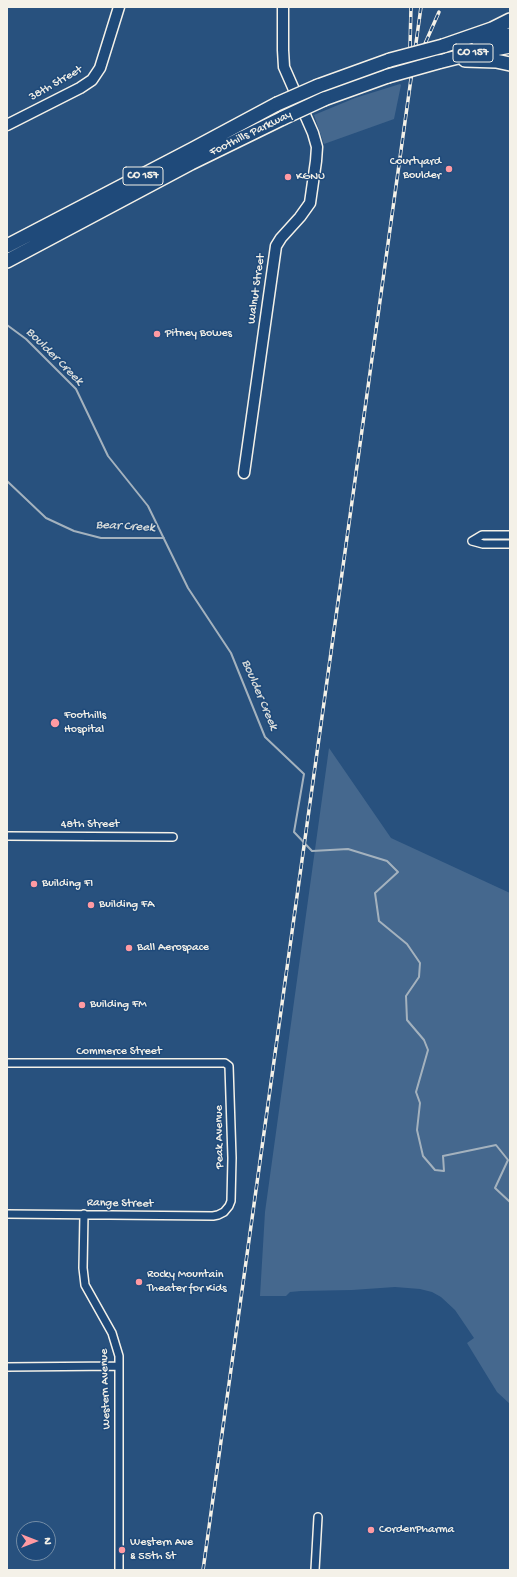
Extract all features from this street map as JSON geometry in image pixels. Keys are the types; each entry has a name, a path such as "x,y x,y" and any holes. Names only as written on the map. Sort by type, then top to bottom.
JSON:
{"highway":[{"path":"443,46 492,29 510,20"},
{"name":"Foothills Parkway","path":"8,255 193,150 278,104 318,86 390,60 443,46 510,35"},
{"name":"Foothills Parkway","path":"8,255 283,118 324,100 388,76 474,53 510,46"},
{"path":"438,62 467,60 496,61 510,64"}],"street":[{"name":"38th Street","path":"7,125 80,88 92,80 100,68 119,7"},
{"name":"Walnut Street","path":"244,473 276,246 280,238 300,217 310,202 316,161 317,147 313,133 284,66 283,7"},
{"path":"510,535 482,535 472,541 483,544 510,544"},
{"name":"48th Street","path":"7,836 173,837"},
{"name":"Commerce Street","path":"7,1063 225,1063 230,1066"},
{"name":"Peak Avenue","path":"229,1206 231,1201 232,1158 230,1066"},
{"name":"Range Street","path":"7,1214 213,1216 224,1212 229,1206"},
{"name":"Western Avenue","path":"84,1214 83,1268 85,1285 112,1333 117,1348 119,1366 119,1570"},
{"path":"7,1367 119,1366"},
{"path":"315,1570 318,1517"}],"shaded area":[{"path":"400,84 394,119 324,144 314,115 355,98"},
{"path":"329,748 391,838 510,893 510,1404 497,1392 467,1343 474,1338 455,1310 441,1297 432,1292 420,1289 395,1287 301,1291 290,1292 286,1296 260,1296 265,1212"}],"waterway":[{"name":"Boulder Creek","path":"7,325 26,339 76,389 108,456 148,506 188,588 231,653 265,737 304,774 294,832 312,851 348,849 387,861 398,872 375,893 379,921 407,944 420,963 419,977 406,996 407,1020 424,1040 428,1050 416,1092 420,1103 417,1130 423,1156 435,1170 444,1171 443,1156 496,1145 508,1160 495,1188 510,1202"},
{"name":"Bear Creek","path":"7,481 46,518 74,531 101,538 164,538"}],"railway":[{"path":"410,47 411,7"},
{"path":"203,1570 421,7"},
{"path":"416,64 439,12"}],"place":[{"name":"Courtyard Boulder","path":"449,169"},
{"name":"KGNU","path":"288,177"},
{"name":"Pitney Bowes","path":"157,334"},
{"name":"Foothills Hospital","path":"55,723"},
{"name":"Building FI","path":"34,884"},
{"name":"Building FA","path":"91,905"},
{"name":"Ball Aerospace","path":"129,948"},
{"name":"Building FM","path":"82,1005"},
{"name":"Rocky Mountain Theater for Kids","path":"139,1282"},
{"name":"CordenPharma","path":"371,1530"},
{"name":"Western Ave & 55th St","path":"122,1550"}]}
